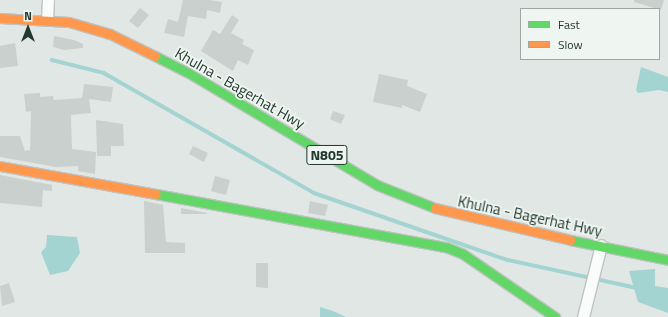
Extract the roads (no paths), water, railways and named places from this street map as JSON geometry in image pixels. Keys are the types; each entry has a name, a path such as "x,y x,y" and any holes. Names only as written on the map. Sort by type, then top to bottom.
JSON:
{"main road":[{"name":"Khulna - Bagerhat Hwy","path":"0,18 47,19 110,34 180,68 377,185 407,198 442,210 668,260"},
{"path":"0,166 446,247 463,254 555,317"}],"street":[{"path":"47,19 48,0"},
{"path":"583,317 601,245"}],"water":[{"path":"641,67 668,77 668,92 659,90 638,93 636,90"},
{"path":"47,235 77,237 80,253 68,271 50,275 41,252 46,247"},
{"path":"655,269 655,286 668,288 668,313 638,302 629,271"},
{"path":"320,307 333,311 346,317 320,317"}],"waterway":[{"path":"52,60 104,73 314,193 508,260 638,288"}]}
